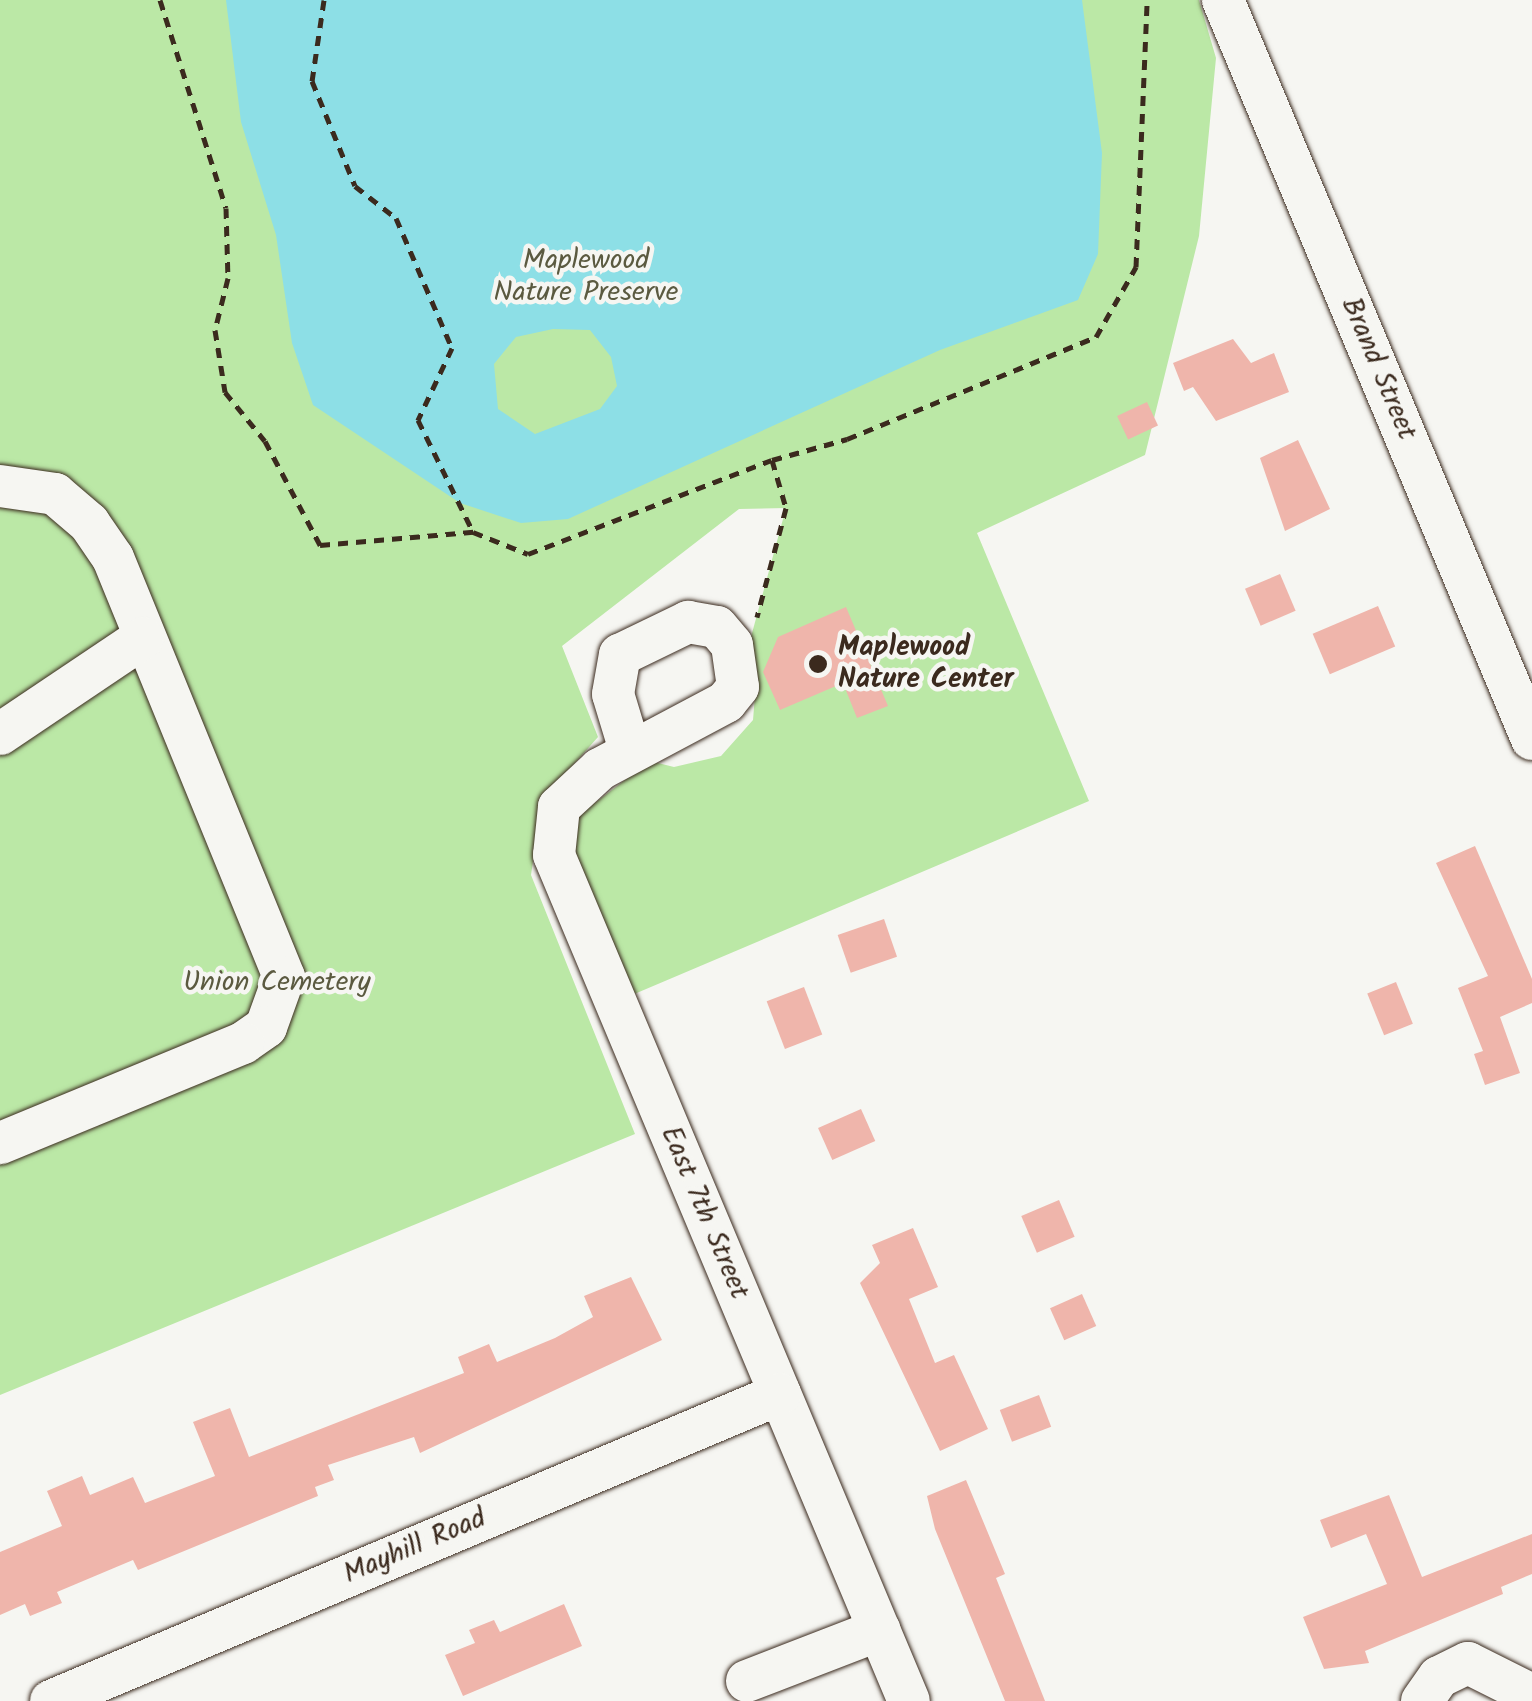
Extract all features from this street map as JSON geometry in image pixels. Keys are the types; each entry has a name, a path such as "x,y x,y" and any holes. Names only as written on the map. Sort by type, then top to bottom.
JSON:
{"street":[{"name":"Brand Street","path":"1223,0 1532,739"},
{"path":"0,486 54,494 89,523 113,558 143,638 278,947 280,1003 243,1044 0,1144"},
{"path":"0,734 143,638"},
{"name":"East 7th Street","path":"629,747 560,807 554,855 909,1701"},
{"name":"Mayhill Road","path":"50,1701 780,1394"},
{"path":"747,1681 879,1630"},
{"path":"1422,1701 1439,1677 1468,1663 1532,1695"}],"path":[{"path":"160,0 226,208 228,278 215,330 225,392 264,440 320,545 473,532 528,554 772,460 847,439 1096,337 1136,267 1147,0"},
{"path":"324,0 312,82 355,186 396,218 452,348 418,420 473,532"},
{"path":"752,633 786,508 772,460"}],"green space":[{"name":"Union Cemetery","path":"0,0 1199,0 1216,58 1199,236 1145,455 977,533 1089,801 632,995 573,849 579,815 650,761 674,767 721,756 753,720 757,671 748,648 786,508 739,509 562,646 598,737 542,800 531,875 635,1134 0,1395"}],"water":[{"name":"Maplewood Nature Preserve","path":"226,0 1082,0 1102,153 1098,254 1078,300 940,350 568,519 521,523 460,503 313,405 292,343 276,235 241,122","holes":["553,329 590,330 611,357 617,386 600,409 535,434 498,409 494,364 516,337"]}],"building":[{"path":"1233,339 1251,363 1274,353 1289,392 1216,421 1193,387 1184,391 1173,363"},
{"path":"1147,402 1158,426 1128,440 1117,416"},
{"path":"1298,440 1330,509 1285,531 1260,458"},
{"path":"1280,574 1296,611 1261,626 1245,589"},
{"path":"1378,606 1395,647 1330,674 1313,634"},
{"name":"Maplewood Nature Center","path":"846,607 888,706 857,718 843,683 780,710 763,672 778,637"},
{"path":"1475,846 1532,979 1532,1003 1500,1017 1520,1073 1485,1085 1474,1054 1483,1051 1458,988 1488,976 1436,863"},
{"path":"884,919 897,957 851,973 838,935"},
{"path":"1396,982 1413,1024 1384,1035 1367,994"},
{"path":"804,987 822,1035 785,1049 767,1001"},
{"path":"861,1109 875,1141 832,1160 818,1128"},
{"path":"1059,1200 1075,1237 1037,1253 1021,1216"},
{"path":"913,1228 938,1287 909,1299 935,1363 954,1355 988,1429 940,1451 860,1283 880,1263 872,1245"},
{"path":"631,1277 662,1340 420,1453 414,1437 328,1465 334,1480 315,1487 318,1496 138,1570 133,1560 57,1592 62,1603 30,1616 25,1604 0,1615 0,1552 62,1526 47,1491 82,1476 90,1495 133,1477 145,1503 215,1476 193,1422 230,1408 249,1457 464,1373 458,1357 489,1344 497,1362 555,1338 593,1317 584,1296"},
{"path":"1082,1294 1096,1326 1064,1340 1050,1308"},
{"path":"1039,1395 1051,1427 1012,1442 1000,1410"},
{"path":"966,1480 1005,1574 996,1578 1045,1701 1005,1701 935,1529 927,1496"},
{"path":"1389,1495 1422,1577 1532,1534 1532,1574 1501,1587 1503,1594 1365,1651 1369,1663 1324,1669 1303,1617 1387,1584 1366,1534 1331,1548 1320,1520"},
{"path":"564,1604 582,1646 463,1696 445,1655 475,1643 469,1630 494,1620 500,1632"}],"place":[{"name":"Maplewood Nature Center","path":"818,664"}]}
